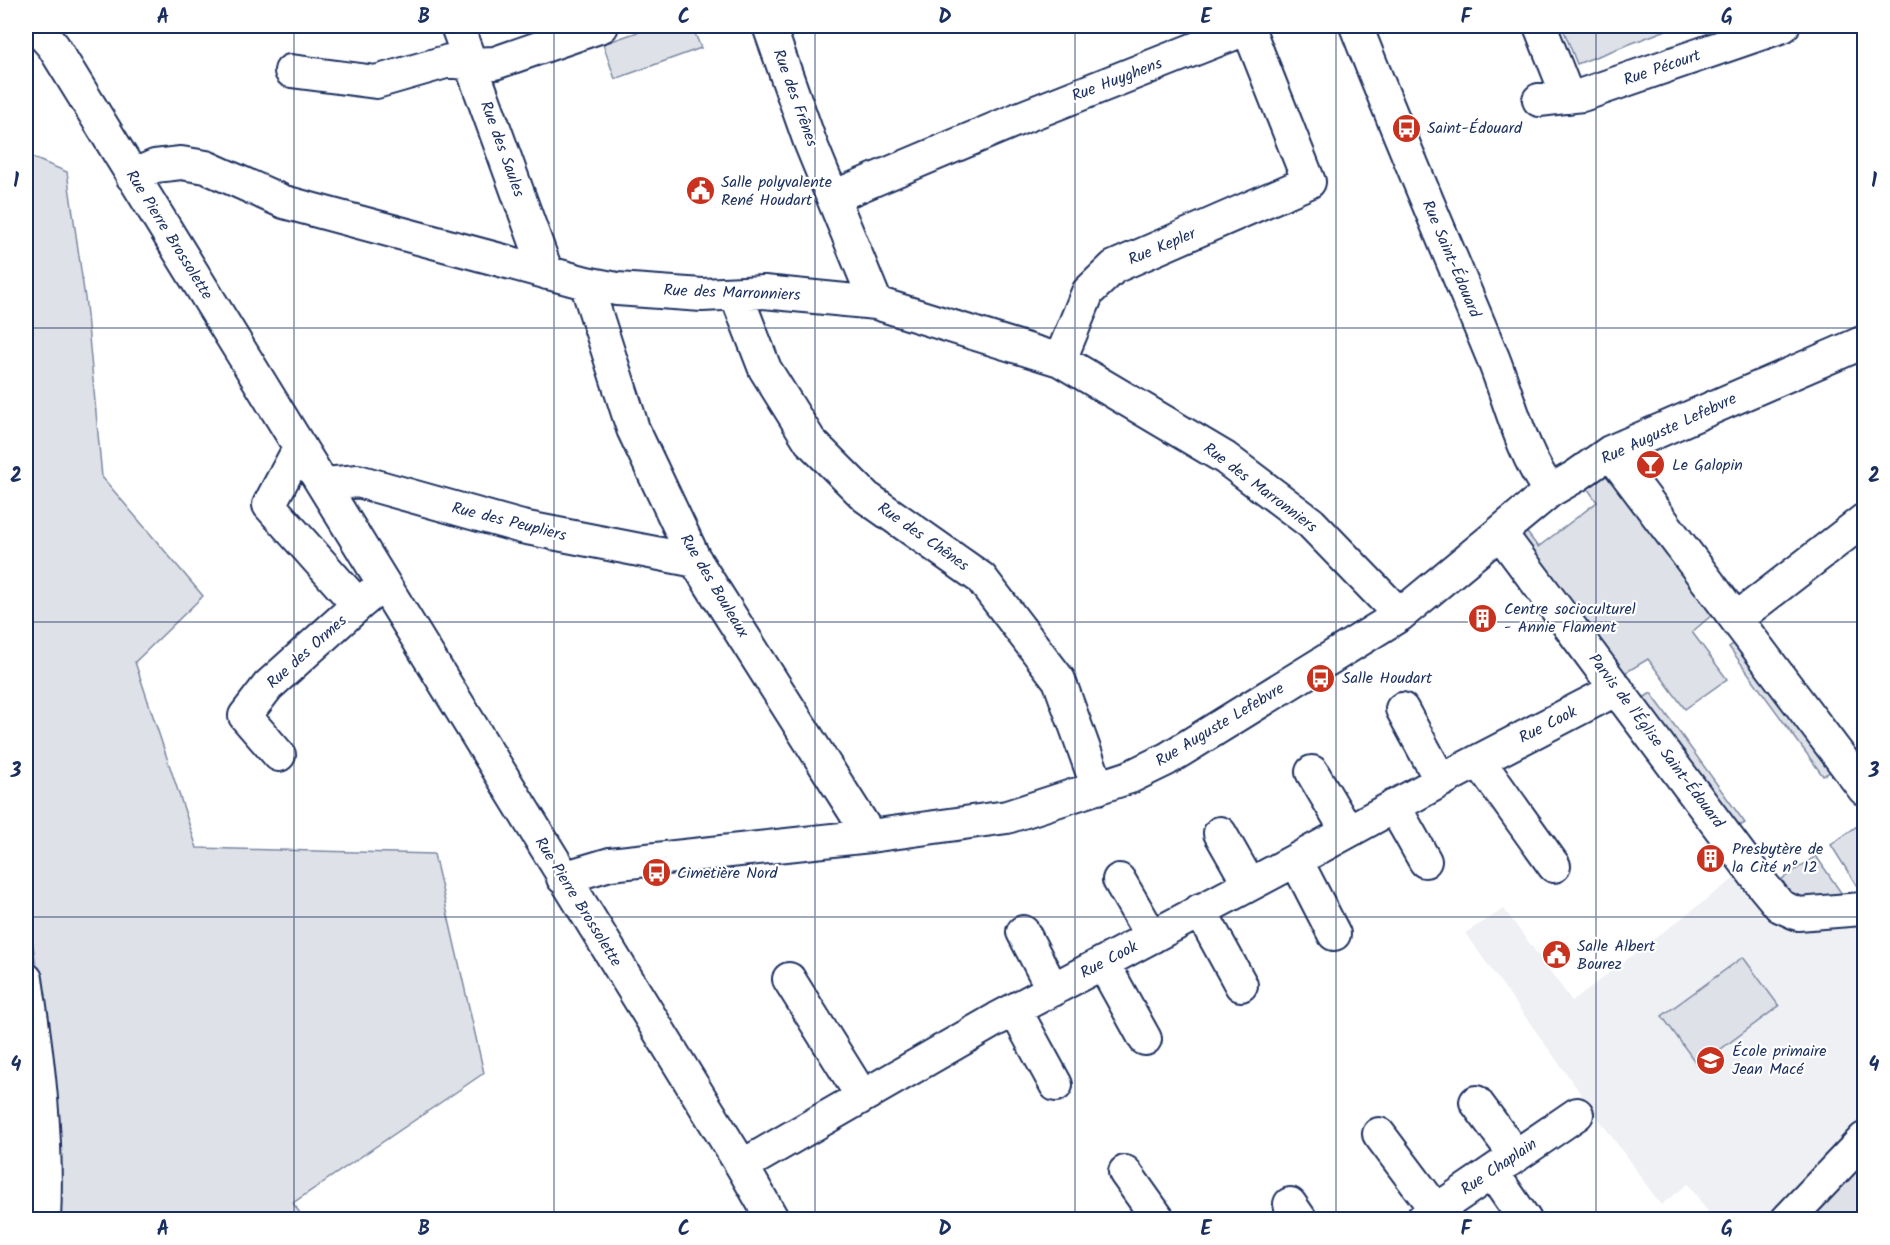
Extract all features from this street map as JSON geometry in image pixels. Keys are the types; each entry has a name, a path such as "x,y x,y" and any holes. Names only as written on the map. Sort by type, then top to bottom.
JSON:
{"street":[{"name":"Rue Pierre Brossolette","path":"35,26 52,46 324,484 383,585 742,1166 773,1220"},
{"name":"Rue des Saules","path":"457,26 547,273"},
{"path":"291,71 376,82 449,61 470,64 495,63 602,26"},
{"name":"Rue des Frênes","path":"769,26 810,142 876,303"},
{"name":"Rue Saint-Édouard","path":"1356,26 1402,144 1493,360 1537,475 1550,491"},
{"name":"Rue Pécourt","path":"1540,26 1553,98 1582,96 1783,26"},
{"name":"Rue Huyghens","path":"833,197 1023,117 1248,28 1309,183"},
{"name":"Rue des Marronniers","path":"132,176 155,165 181,164 206,167 284,202 586,283 617,289 702,295 764,292 876,303 1060,360 1225,458 1311,523 1400,615"},
{"name":"Rue Kepler","path":"1060,360 1088,292 1114,267 1309,183"},
{"name":"Rue des Bouleaux","path":"586,283 633,429 696,561 870,836"},
{"name":"Rue des Chênes","path":"736,294 765,369 810,441 866,497 981,578 1059,680 1098,788"},
{"name":"Rue Auguste Lefebvre","path":"563,878 610,864 870,836 1007,817 1130,777 1167,759 1400,615 1550,491 1610,452 1864,342"},
{"path":"300,447 269,505 358,605 383,585"},
{"path":"1610,452 1864,789"},
{"name":"Rue des Peupliers","path":"324,484 358,481 522,527 696,561"},
{"path":"1736,619 1864,520"},
{"name":"Parvis de l'Église Saint-Édouard","path":"1500,533 1780,906 1798,914 1864,908"},
{"name":"Rue des Ormes","path":"279,755 245,716 268,686 358,605"},
{"name":"Rue Cook","path":"742,1166 1015,1010 1617,689"},
{"path":"1402,710 1441,781"},
{"path":"1479,761 1554,866"},
{"path":"1312,772 1347,831"},
{"path":"1394,806 1425,861"},
{"path":"1220,833 1249,884"},
{"path":"1296,860 1334,934"},
{"path":"1119,880 1152,937"},
{"path":"1200,910 1241,985"},
{"path":"1023,932 1053,990"},
{"path":"1103,963 1145,1039"},
{"path":"26,979 44,1121 46,1180 44,1220"},
{"path":"789,979 862,1096"},
{"path":"1015,1010 1056,1085"},
{"path":"1476,1102 1504,1164 1525,1220"},
{"name":"Rue Chaplain","path":"1429,1215 1577,1114"},
{"path":"1379,1134 1429,1215"},
{"path":"1787,1220 1864,1139"},
{"path":"1125,1172 1159,1220"}],"shaded area":[{"path":"655,26 692,26 701,48 615,79 603,44"},
{"path":"1562,26 1677,26 1577,64"},
{"path":"26,155 67,172 86,305 102,477 203,596 135,662 197,848 434,854 484,1073 293,1203 304,1219 54,1219 41,1001 26,896"},
{"path":"1615,467 1719,609 1692,632 1727,679 1685,709 1648,659 1620,676 1518,537 1525,530 1538,547 1597,502 1585,485"},
{"path":"1736,642 1830,772 1823,776 1729,647"},
{"path":"1651,693 1745,823 1738,827 1643,698"},
{"path":"1864,821 1864,880 1857,886 1831,845"},
{"path":"1816,856 1844,897 1798,901 1790,894 1782,879"},
{"name":"École primaire Jean Macé","path":"1740,874 1777,926 1853,924 1864,939 1864,1120 1766,1219 1713,1219 1688,1184 1661,1205 1465,933 1504,909 1572,1001"},
{"path":"1743,957 1779,1006 1698,1066 1662,1016"},
{"path":"1864,1147 1864,1213 1856,1219 1796,1220"}],"place":[{"name":"Saint-Édouard","path":"1406,128"},
{"name":"Salle polyvalente René Houdart","path":"700,191"},
{"name":"Le Galopin","path":"1651,465"},
{"name":"Centre socioculturel - Annie Flament","path":"1483,618"},
{"name":"Salle Houdart","path":"1321,678"},
{"name":"Presbytère de la Cité n° 12","path":"1711,858"},
{"name":"Cimetière Nord","path":"656,873"},
{"name":"Salle Albert Bourez","path":"1556,955"},
{"name":"École primaire Jean Macé","path":"1711,1060"}]}
